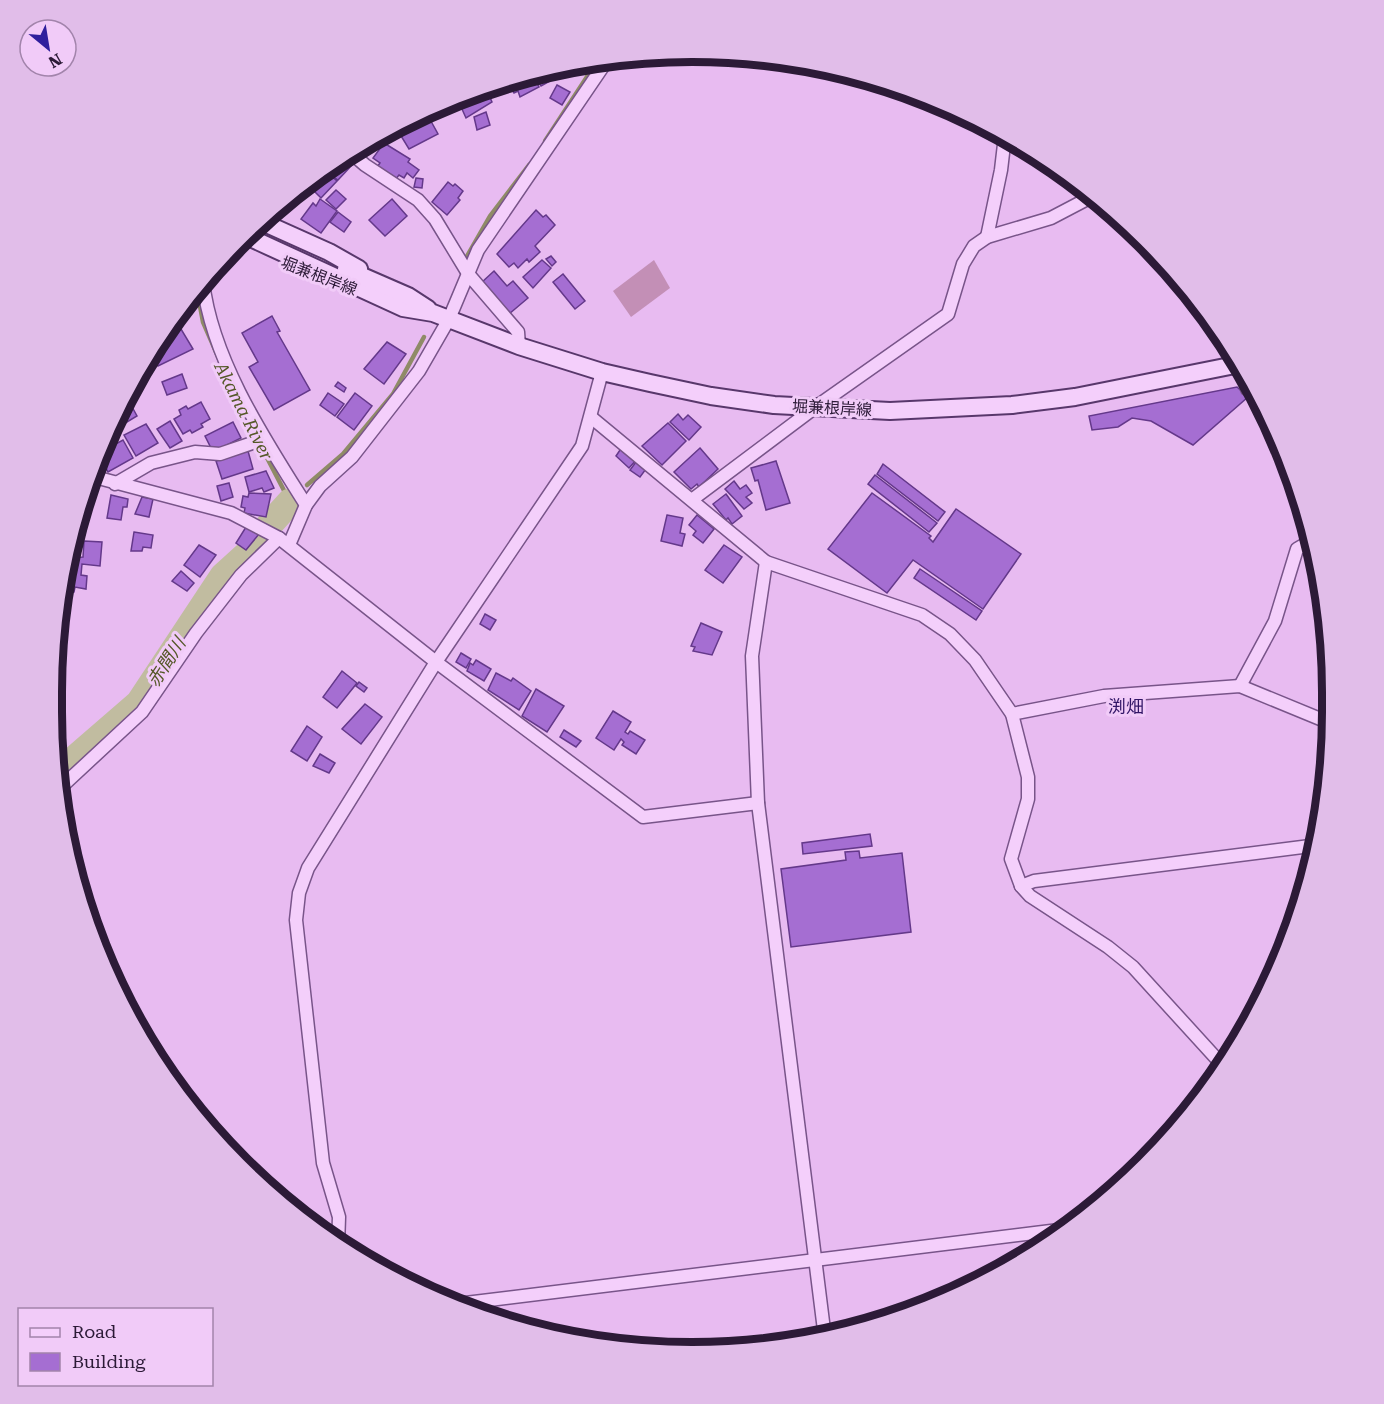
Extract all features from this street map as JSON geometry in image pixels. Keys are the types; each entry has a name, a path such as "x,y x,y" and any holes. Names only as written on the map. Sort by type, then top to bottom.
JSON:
{"main road":[{"name":"堀兼根岸線","path":"269,225 329,252 406,302"},
{"name":"堀兼根岸線","path":"261,232 406,302"},
{"name":"堀兼根岸線","path":"254,239 519,346 602,372 711,396 813,409 890,411 1012,405 1075,397 1232,368"},
{"name":"堀兼根岸線","path":"246,246 295,268 406,302"}],"street":[{"path":"66,782 142,712 196,633 241,575 284,542 320,486 352,457 382,422 419,371 450,319 464,267 478,250 601,68"},
{"path":"987,237 1004,144"},
{"path":"357,159 418,200 435,219 464,267 518,332 519,346"},
{"path":"693,499 813,409 948,314 963,264 974,246 987,237 1051,218 1086,200"},
{"path":"204,293 205,303 222,352 259,441 306,505"},
{"path":"338,1233 339,1216 325,1176 318,1117 296,920 299,893 308,868 436,662 582,446 592,417 602,372"},
{"path":"592,417 766,562 922,615 950,634 975,660 1012,714 1028,777 1028,799 1011,859 1021,886 1030,896 1108,947 1133,967 1217,1060"},
{"path":"115,484 151,463 195,452 220,454 259,441"},
{"path":"99,479 231,513 284,542 436,662 643,817 758,803"},
{"path":"1240,686 1275,621 1297,549 1305,545"},
{"path":"766,562 752,656 758,803 824,1328"},
{"path":"1012,714 1104,696 1240,686 1322,720"},
{"path":"1021,886 1034,881 1307,846"},
{"path":"471,1302 1049,1231"}],"shaded area":[{"path":"654,260 670,288 631,317 613,291"}],"building":[{"path":"548,79 550,81 541,86 538,81"},
{"path":"536,81 539,87 520,97 518,91 514,93 511,88 529,83"},
{"path":"557,85 570,92 562,105 550,98"},
{"path":"489,95 492,102 466,118 460,106"},
{"path":"486,112 490,125 477,130 474,117"},
{"path":"430,119 438,134 409,149 400,134"},
{"path":"384,143 410,159 408,162 419,170 413,178 407,173 404,178 399,175 395,180 377,167 380,163 373,158"},
{"path":"350,163 352,165 338,180 331,176"},
{"path":"331,176 337,181 321,198 312,189"},
{"path":"416,178 423,179 422,188 414,187"},
{"path":"448,182 453,186 455,184 463,191 458,198 460,200 447,215 432,202"},
{"path":"336,190 346,199 336,209 326,200"},
{"path":"320,199 337,211 321,233 301,219 313,203 316,206"},
{"path":"392,199 407,216 385,236 369,220"},
{"path":"536,210 543,217 546,215 555,225 535,246 540,252 529,262 527,259 518,268 514,263 509,267 497,254"},
{"path":"338,212 351,222 344,232 330,222"},
{"path":"551,256 556,262 552,266 546,259"},
{"path":"542,260 551,268 533,288 523,277"},
{"path":"494,271 507,286 513,281 528,298 509,314 481,283"},
{"path":"563,274 585,301 575,309 553,282"},
{"path":"272,316 280,331 277,332 310,390 274,410 249,367 258,362 242,333"},
{"path":"177,329 181,329 193,349 158,366 156,362"},
{"path":"387,342 406,354 384,384 364,369"},
{"path":"182,374 187,388 167,395 162,382"},
{"path":"338,382 346,388 344,392 335,386"},
{"path":"1237,387 1248,397 1193,445 1151,421 1132,418 1118,427 1092,430 1089,416"},
{"path":"328,393 344,404 335,416 320,405"},
{"path":"355,393 372,406 354,430 337,417"},
{"path":"201,402 210,419 201,424 203,427 192,433 190,430 183,434 174,419 181,415 179,410 186,406 188,409"},
{"path":"131,405 137,416 121,425"},
{"path":"678,414 683,420 688,415 701,427 689,440 670,422"},
{"path":"170,421 182,441 170,448 157,429"},
{"path":"233,422 241,438 213,452 205,436"},
{"path":"668,423 686,441 662,465 642,446"},
{"path":"146,424 158,443 136,456 124,435"},
{"path":"123,440 133,458 108,472 104,465 111,446"},
{"path":"622,447 637,459 629,468 616,456"},
{"path":"700,448 718,469 699,487 697,484 691,489 674,472"},
{"path":"248,451 253,469 222,479 216,461"},
{"path":"776,461 790,503 766,510 758,480 755,481 751,468"},
{"path":"636,462 646,469 640,477 630,470"},
{"path":"883,464 945,512 938,521 877,474"},
{"path":"266,471 274,488 264,492 262,488 249,492 245,477"},
{"path":"875,475 937,523 929,532 868,484"},
{"path":"734,481 740,489 746,485 752,493 746,497 752,503 744,509 725,489"},
{"path":"229,483 233,497 221,501 217,486"},
{"path":"249,493 271,494 266,517 244,513 245,508 241,507 243,496 248,497"},
{"path":"872,493 931,536 929,538 933,542 956,509 1021,554 983,609 913,560 887,593 828,549"},
{"path":"726,494 742,516 732,524 713,504"},
{"path":"111,495 128,499 127,507 123,507 121,520 107,518"},
{"path":"142,497 153,499 149,517 135,514"},
{"path":"667,515 683,518 680,533 685,534 682,546 661,541"},
{"path":"697,515 714,529 703,543 693,535 696,531 689,525"},
{"path":"246,527 259,534 246,550 236,543"},
{"path":"134,532 153,535 151,548 143,547 142,551 131,551"},
{"path":"84,541 102,542 100,566 82,564 81,575 87,576 86,589 75,587 74,592 70,592 77,557 83,557"},
{"path":"199,545 216,555 200,577 184,565"},
{"path":"724,545 742,557 723,583 705,570"},
{"path":"920,569 982,611 976,620 914,578"},
{"path":"181,571 194,583 187,591 172,581"},
{"path":"485,614 496,620 490,630 480,624"},
{"path":"701,623 722,632 712,655 693,651 695,647 691,646"},
{"path":"461,653 471,659 466,668 456,662"},
{"path":"476,660 491,669 484,681 467,671 470,663 473,665"},
{"path":"342,671 357,683 337,708 323,697"},
{"path":"496,673 511,681 513,678 531,691 519,710 488,690"},
{"path":"359,682 367,688 364,692 356,686"},
{"path":"536,689 564,706 547,732 522,716"},
{"path":"365,704 382,717 361,744 342,729"},
{"path":"613,711 631,722 625,732 628,734 630,731 645,740 636,754 622,745 624,742 621,739 614,750 596,738"},
{"path":"307,726 322,737 307,761 291,751"},
{"path":"564,730 581,741 576,747 560,737"},
{"path":"320,754 335,763 329,773 313,766"},
{"path":"870,834 872,846 803,854 802,843"},
{"path":"859,851 860,858 902,853 911,932 791,947 781,869 846,860 845,852"}],"waterway":[{"path":"545,141 591,70"},
{"path":"466,258 490,216 529,165"},
{"name":"Akama River","path":"199,300 203,322 233,391"},
{"path":"307,485 343,454 393,394 424,337"},
{"name":"Akama River","path":"250,425 290,502"},
{"name":"Akama River","path":"270,524 290,502"},
{"name":"赤間川","path":"64,768 139,703 223,576 255,547 261,538"}],"district":[{"name":"渕畑","path":"1126,706"}]}
